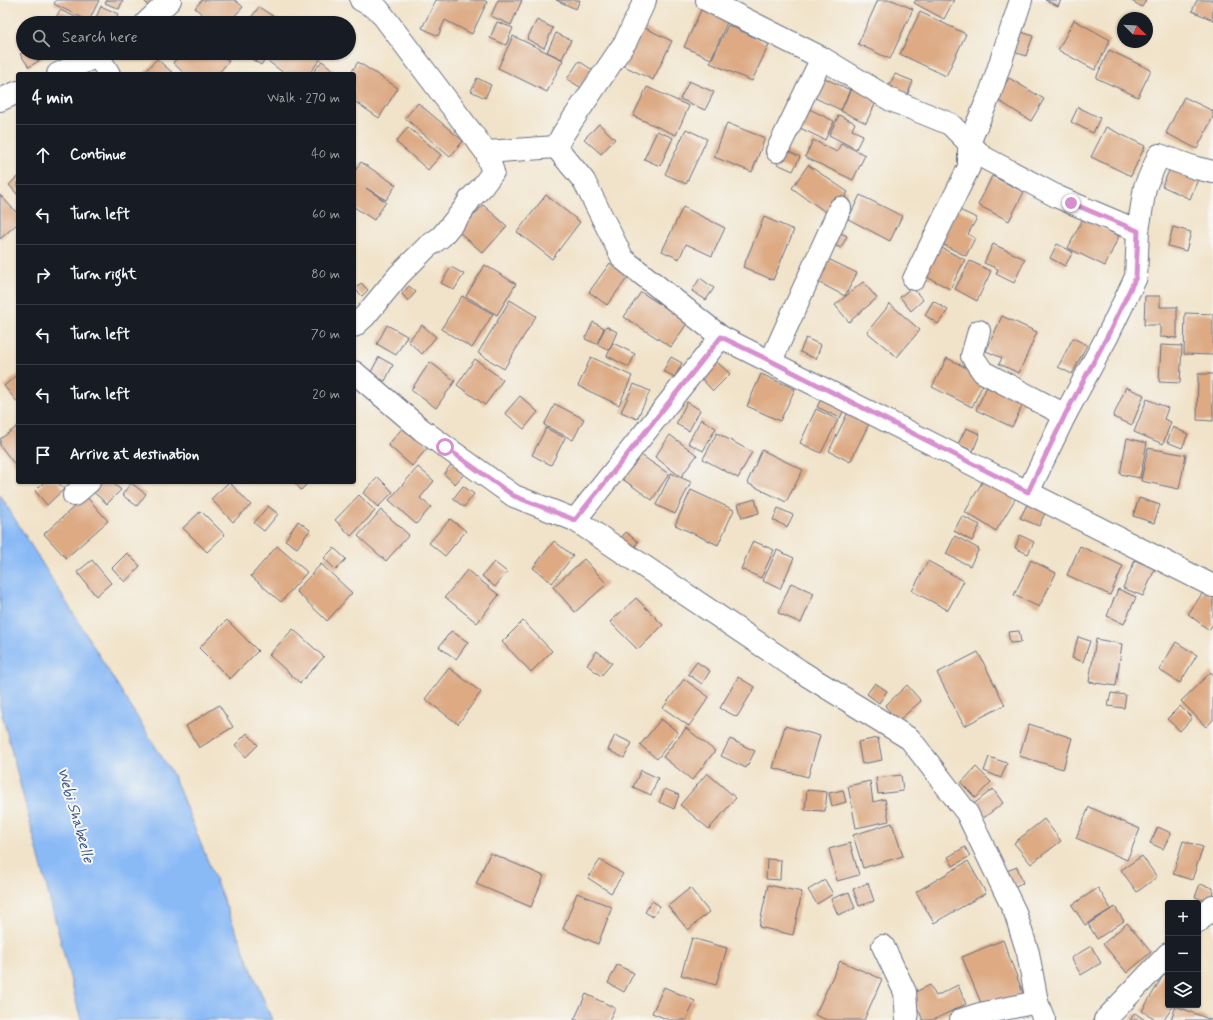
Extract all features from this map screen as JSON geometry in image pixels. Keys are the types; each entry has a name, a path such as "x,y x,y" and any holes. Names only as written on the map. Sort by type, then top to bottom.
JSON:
{"street":[{"path":"153,16 170,0"},
{"path":"556,147 563,134 626,41 645,0"},
{"path":"707,0 822,58 891,100 950,124 983,157 1058,197 1138,231"},
{"path":"914,279 970,168 969,143 990,94 1021,0"},
{"path":"356,324 365,316 399,275 427,247 441,237 493,172 486,152 373,3"},
{"path":"777,151 822,58"},
{"path":"65,72 103,61"},
{"path":"0,100 16,93"},
{"path":"486,152 556,147"},
{"path":"556,147 584,181 622,259 721,337 1213,586"},
{"path":"1028,492 1065,415 1108,335 1136,277 1138,231 1145,187 1159,155 1196,168 1213,172"},
{"path":"771,361 840,208"},
{"path":"979,331 972,356 983,372 1065,415"},
{"path":"575,520 721,337"},
{"path":"356,374 422,430 514,496 575,520 800,671 910,739 967,813 1015,912 1028,953 1041,1011 980,1014 961,1020"},
{"path":"1201,919 1213,906"},
{"path":"883,946 906,992 907,1020"},
{"path":"1105,1020 1165,957"}],"water":[{"name":"Webi Shabeelle","path":"0,495 173,775 272,1020 81,1020 0,706"}],"building":[{"path":"56,0 99,0 91,16 79,16 54,4"},
{"path":"107,0 123,0 119,9 105,3"},
{"path":"144,0 157,0 148,6"},
{"path":"202,0 235,0 243,7 235,16 204,16 195,8"},
{"path":"436,0 484,0 487,2 472,34 445,20 438,36 422,28"},
{"path":"498,0 522,0 511,25 491,16"},
{"path":"556,0 580,0 576,9"},
{"path":"878,0 892,0 913,9 890,59 858,44"},
{"path":"916,0 954,0 944,19 914,3"},
{"path":"1045,0 1061,0 1058,6"},
{"path":"1130,0 1146,0 1142,7"},
{"path":"1197,0 1213,0 1213,20 1192,11"},
{"path":"101,6 118,14 117,16 97,16"},
{"path":"259,7 272,16 252,16"},
{"path":"702,8 728,20 711,59 684,47"},
{"path":"60,10 73,16 57,16"},
{"path":"920,12 966,34 946,76 900,54"},
{"path":"537,20 553,28 544,48 527,39"},
{"path":"1074,20 1110,40 1095,70 1058,50"},
{"path":"497,22 513,28 506,45 490,38"},
{"path":"728,25 769,44 752,81 710,63"},
{"path":"641,26 672,41 653,80 622,65"},
{"path":"1016,30 1033,36 1026,56 1009,50"},
{"path":"556,33 571,40 562,59 547,52"},
{"path":"513,36 563,60 547,92 498,68"},
{"path":"1109,50 1151,70 1138,97 1096,78"},
{"path":"24,60 40,60 29,67"},
{"path":"156,60 158,60 172,72 145,72"},
{"path":"175,60 229,61 220,72 183,72 173,63"},
{"path":"253,60 264,60 261,65"},
{"path":"320,60 311,72 282,72 268,61"},
{"path":"322,61 336,72 314,72"},
{"path":"579,61 594,71 583,89 567,79"},
{"path":"358,62 398,88 379,118 356,102 356,72 351,72"},
{"path":"895,74 913,81 906,98 887,90"},
{"path":"822,77 850,90 841,110 813,97"},
{"path":"477,78 491,85 485,98 471,91"},
{"path":"1009,78 1044,99 1031,121 996,99"},
{"path":"689,81 714,92 705,110 680,99"},
{"path":"853,84 879,96 866,123 841,111"},
{"path":"647,87 689,106 676,135 633,116"},
{"path":"1184,97 1213,111 1213,117 1197,149 1166,133"},
{"path":"418,103 463,141 450,157 405,118"},
{"path":"805,107 834,121 825,140 796,126"},
{"path":"1078,107 1100,118 1093,133 1071,122"},
{"path":"839,115 855,123 852,130 863,135 856,149 829,135"},
{"path":"727,123 765,138 752,172 714,157"},
{"path":"599,124 615,139 601,154 584,139"},
{"path":"408,127 441,155 428,170 396,142"},
{"path":"1106,127 1145,146 1131,176 1091,157"},
{"path":"686,129 707,139 686,184 665,174"},
{"path":"657,131 673,138 660,166 644,159"},
{"path":"813,140 837,152 841,143 865,155 853,180 805,157"},
{"path":"784,149 800,157 793,171 777,164"},
{"path":"361,162 396,185 386,200 366,188 386,202 374,220 356,208 356,169"},
{"path":"808,165 848,192 831,216 792,188"},
{"path":"1171,167 1198,179 1190,199 1162,186"},
{"path":"992,176 1024,192 1009,221 978,205"},
{"path":"16,178 16,193 9,185"},
{"path":"0,195 16,212 16,225 0,239"},
{"path":"546,195 580,222 552,259 517,232"},
{"path":"860,195 902,216 890,241 848,219"},
{"path":"483,205 507,226 483,253 459,232"},
{"path":"683,207 725,228 712,256 686,244 679,259 662,251"},
{"path":"957,209 977,218 968,234 975,238 966,256 940,243"},
{"path":"764,217 794,230 773,280 743,267"},
{"path":"1083,218 1119,236 1105,266 1068,248"},
{"path":"1173,227 1191,232 1186,251 1168,246"},
{"path":"835,230 847,236 841,248 829,243"},
{"path":"993,244 1025,259 1014,283 996,274 998,269 984,263"},
{"path":"1057,244 1073,252 1065,266 1050,258"},
{"path":"936,245 965,260 950,289 921,274"},
{"path":"824,257 857,273 845,296 812,279"},
{"path":"970,261 991,271 977,301 955,289"},
{"path":"610,263 628,277 607,305 589,292"},
{"path":"485,265 516,284 497,315 466,296"},
{"path":"451,267 464,274 454,290 441,283"},
{"path":"700,278 714,288 706,300 692,291"},
{"path":"863,282 877,298 849,322 835,305"},
{"path":"361,283 368,290 362,296 356,288"},
{"path":"409,286 416,292 408,301 402,294"},
{"path":"912,287 923,300 911,311 900,297"},
{"path":"641,292 688,322 671,347 624,317"},
{"path":"462,296 493,314 472,348 441,329"},
{"path":"1145,296 1160,296 1160,307 1177,307 1177,338 1160,337 1160,325 1144,325"},
{"path":"510,300 536,316 504,369 478,353"},
{"path":"933,301 948,310 938,324 925,315"},
{"path":"890,304 920,330 897,357 867,332"},
{"path":"1185,313 1213,314 1213,355 1184,354"},
{"path":"1002,316 1037,332 1019,373 999,364 1002,358 986,351"},
{"path":"593,322 604,328 597,344 585,339"},
{"path":"387,325 407,336 396,355 377,344"},
{"path":"422,325 436,337 422,354 408,341"},
{"path":"606,326 617,332 609,350 597,344"},
{"path":"806,338 821,345 816,359 800,352"},
{"path":"1073,338 1087,345 1072,374 1058,367"},
{"path":"613,343 635,354 629,367 607,356"},
{"path":"1161,345 1182,346 1180,383 1159,382"},
{"path":"379,357 393,365 385,381 370,374"},
{"path":"591,357 632,376 619,405 578,386"},
{"path":"671,357 682,363 675,377 663,371"},
{"path":"947,358 986,378 972,407 932,387"},
{"path":"475,359 503,380 485,405 457,385"},
{"path":"716,361 730,374 713,391 700,377"},
{"path":"430,362 455,381 436,408 411,390"},
{"path":"761,374 795,389 780,421 747,406"},
{"path":"1198,374 1213,374 1213,421 1197,420"},
{"path":"16,376 16,401 4,386"},
{"path":"990,380 1026,398 1012,427 976,410"},
{"path":"634,384 650,391 637,419 621,412"},
{"path":"1126,387 1144,395 1132,425 1113,417"},
{"path":"826,389 849,400 840,418 817,407"},
{"path":"520,396 538,412 524,429 505,413"},
{"path":"1147,399 1168,408 1164,419 1171,422 1163,444 1134,432"},
{"path":"687,402 700,410 689,431 676,424"},
{"path":"555,404 584,419 573,440 544,425"},
{"path":"850,408 872,418 850,462 829,451"},
{"path":"816,409 838,420 821,453 800,443"},
{"path":"701,419 716,428 703,451 688,443"},
{"path":"405,425 429,446 412,466 388,445"},
{"path":"16,427 15,465 0,445 0,439"},
{"path":"1173,427 1188,434 1182,448 1167,442"},
{"path":"546,428 565,438 551,465 532,455"},
{"path":"966,428 980,434 973,451 958,444"},
{"path":"717,433 752,452 738,478 703,459"},
{"path":"670,435 697,455 681,477 655,457"},
{"path":"1127,438 1147,443 1140,478 1120,474"},
{"path":"1148,448 1186,455 1179,489 1141,481"},
{"path":"762,450 803,470 786,502 747,483"},
{"path":"638,453 669,474 652,500 621,478"},
{"path":"453,462 465,473 455,484 444,474"},
{"path":"418,467 434,481 420,498 431,507 416,524 389,500"},
{"path":"671,473 691,482 675,514 656,505"},
{"path":"378,477 393,492 378,507 363,493"},
{"path":"985,477 1017,496 996,531 965,512"},
{"path":"42,484 60,484 64,489 47,505 35,491"},
{"path":"94,484 114,484 121,490 107,504 90,489"},
{"path":"130,484 146,494 137,506 122,495"},
{"path":"227,484 231,484 251,505 233,522 211,499"},
{"path":"296,484 307,484 301,490"},
{"path":"463,486 474,494 464,507 453,499"},
{"path":"691,490 734,510 718,545 675,525"},
{"path":"359,495 375,511 351,536 335,520"},
{"path":"86,496 108,521 66,558 44,534"},
{"path":"1139,498 1160,505 1154,523 1133,516"},
{"path":"755,499 759,513 742,518 738,504"},
{"path":"1029,501 1047,509 1039,526 1020,518"},
{"path":"268,506 278,514 264,531 254,523"},
{"path":"778,508 793,515 787,527 773,520"},
{"path":"381,510 409,535 386,561 358,536"},
{"path":"201,511 225,535 207,552 183,528"},
{"path":"962,516 980,525 972,541 954,531"},
{"path":"450,519 466,531 445,556 429,543"},
{"path":"298,521 310,530 297,548 285,540"},
{"path":"626,532 638,542 631,551 618,541"},
{"path":"1020,535 1034,542 1028,554 1015,548"},
{"path":"955,536 979,549 970,566 946,554"},
{"path":"554,541 573,556 552,583 533,568"},
{"path":"753,541 774,550 761,578 741,569"},
{"path":"277,546 307,572 281,602 251,576"},
{"path":"1080,546 1123,566 1110,595 1067,575"},
{"path":"334,548 346,559 336,570 324,558"},
{"path":"777,550 794,558 780,589 763,581"},
{"path":"127,553 140,566 125,582 112,568"},
{"path":"584,559 607,584 575,612 553,587"},
{"path":"92,560 111,583 96,596 77,572"},
{"path":"1031,560 1056,573 1039,607 1014,595"},
{"path":"1135,560 1155,569 1143,596 1123,588"},
{"path":"928,561 964,581 948,610 912,591"},
{"path":"494,562 507,572 495,587 482,576"},
{"path":"321,564 352,593 327,621 296,591"},
{"path":"467,570 499,595 477,623 445,597"},
{"path":"791,583 814,593 801,623 778,613"},
{"path":"1118,589 1136,597 1124,624 1107,616"},
{"path":"1204,591 1213,597 1213,624 1209,630 1188,614"},
{"path":"636,598 663,625 638,650 610,622"},
{"path":"227,620 258,651 230,679 199,648"},
{"path":"523,621 552,651 531,672 502,642"},
{"path":"293,629 324,657 300,683 269,655"},
{"path":"451,631 468,642 456,659 439,647"},
{"path":"1019,631 1021,642 1010,643 1008,632"},
{"path":"1078,637 1090,641 1083,662 1072,658"},
{"path":"1096,639 1122,644 1116,686 1089,682"},
{"path":"1176,642 1197,655 1180,683 1159,670"},
{"path":"597,651 612,663 601,676 587,665"},
{"path":"978,652 1005,705 964,726 937,673"},
{"path":"697,662 710,671 702,684 688,674"},
{"path":"449,668 481,692 458,724 425,699"},
{"path":"1211,672 1213,675 1213,720 1206,727 1181,701"},
{"path":"738,677 755,687 737,717 720,708"},
{"path":"684,679 709,697 689,726 663,708"},
{"path":"875,683 887,691 879,703 867,694"},
{"path":"907,685 921,701 898,721 885,706"},
{"path":"1111,693 1126,695 1124,708 1108,706"},
{"path":"219,705 233,727 199,748 186,726"},
{"path":"1180,706 1192,718 1180,731 1167,719"},
{"path":"661,719 678,732 657,759 640,745"},
{"path":"1029,724 1072,738 1063,769 1019,756"},
{"path":"785,726 820,736 808,777 773,768"},
{"path":"686,728 715,751 692,780 663,757"},
{"path":"247,733 258,745 246,757 235,745"},
{"path":"615,735 632,743 624,758 608,750"},
{"path":"878,738 882,760 862,764 858,742"},
{"path":"730,739 755,751 746,768 721,756"},
{"path":"989,757 1007,763 1001,778 984,771"},
{"path":"976,767 991,782 976,798 961,783"},
{"path":"641,770 658,778 651,795 633,787"},
{"path":"707,773 736,798 709,829 680,805"},
{"path":"901,775 903,791 878,794 876,778"},
{"path":"870,781 873,802 885,799 889,821 856,828 848,786"},
{"path":"665,789 679,795 674,809 659,802"},
{"path":"993,789 1003,803 981,820 971,806"},
{"path":"807,790 827,792 825,811 805,810"},
{"path":"843,790 846,802 832,806 829,793"},
{"path":"1089,807 1140,829 1127,860 1076,838"},
{"path":"1044,819 1061,841 1031,864 1014,843"},
{"path":"892,823 903,856 863,868 853,835"},
{"path":"1158,827 1171,833 1163,849 1150,843"},
{"path":"1183,841 1203,847 1192,880 1173,874"},
{"path":"850,843 859,875 837,881 829,849"},
{"path":"965,847 970,856 953,866 948,857"},
{"path":"490,853 544,876 531,907 476,884"},
{"path":"1142,856 1157,877 1137,892 1121,870"},
{"path":"767,859 781,860 780,880 766,879"},
{"path":"600,860 623,874 611,893 588,878"},
{"path":"968,861 986,893 934,923 916,892"},
{"path":"1017,867 1023,883 1010,888 1004,872"},
{"path":"825,880 833,894 817,904 808,890"},
{"path":"868,883 874,901 859,906 853,889"},
{"path":"1200,884 1213,888 1212,903 1195,897"},
{"path":"768,885 802,892 793,935 759,927"},
{"path":"690,888 709,912 688,930 668,906"},
{"path":"1098,888 1111,909 1085,925 1072,905"},
{"path":"849,892 855,908 838,915 831,899"},
{"path":"577,893 612,907 598,944 563,929"},
{"path":"652,901 660,906 653,917 645,912"},
{"path":"1115,907 1124,921 1097,939 1088,924"},
{"path":"1127,923 1151,952 1127,973 1103,944"},
{"path":"692,938 727,948 716,985 681,975"},
{"path":"1003,940 1023,993 983,1008 962,957"},
{"path":"1091,946 1101,963 1081,975 1071,958"},
{"path":"840,961 882,979 864,1020 827,1020 815,1015"},
{"path":"617,965 634,973 624,992 608,983"},
{"path":"1164,974 1165,1008 1172,1008 1164,1020 1157,1020 1142,1011"},
{"path":"930,985 936,996 958,985 966,1004 933,1020 923,1020 911,994"},
{"path":"664,987 695,1001 686,1020 669,1020 652,1013"},
{"path":"586,994 615,1008 609,1020 574,1020"},
{"path":"1175,1008 1181,1008 1211,1020 1171,1020"},
{"path":"1135,1013 1145,1020 1130,1020"}],"route":[{"path":"445,447 514,496 575,520 721,337 1028,492 1065,415 1108,335 1136,277 1138,231 1071,203"}]}
